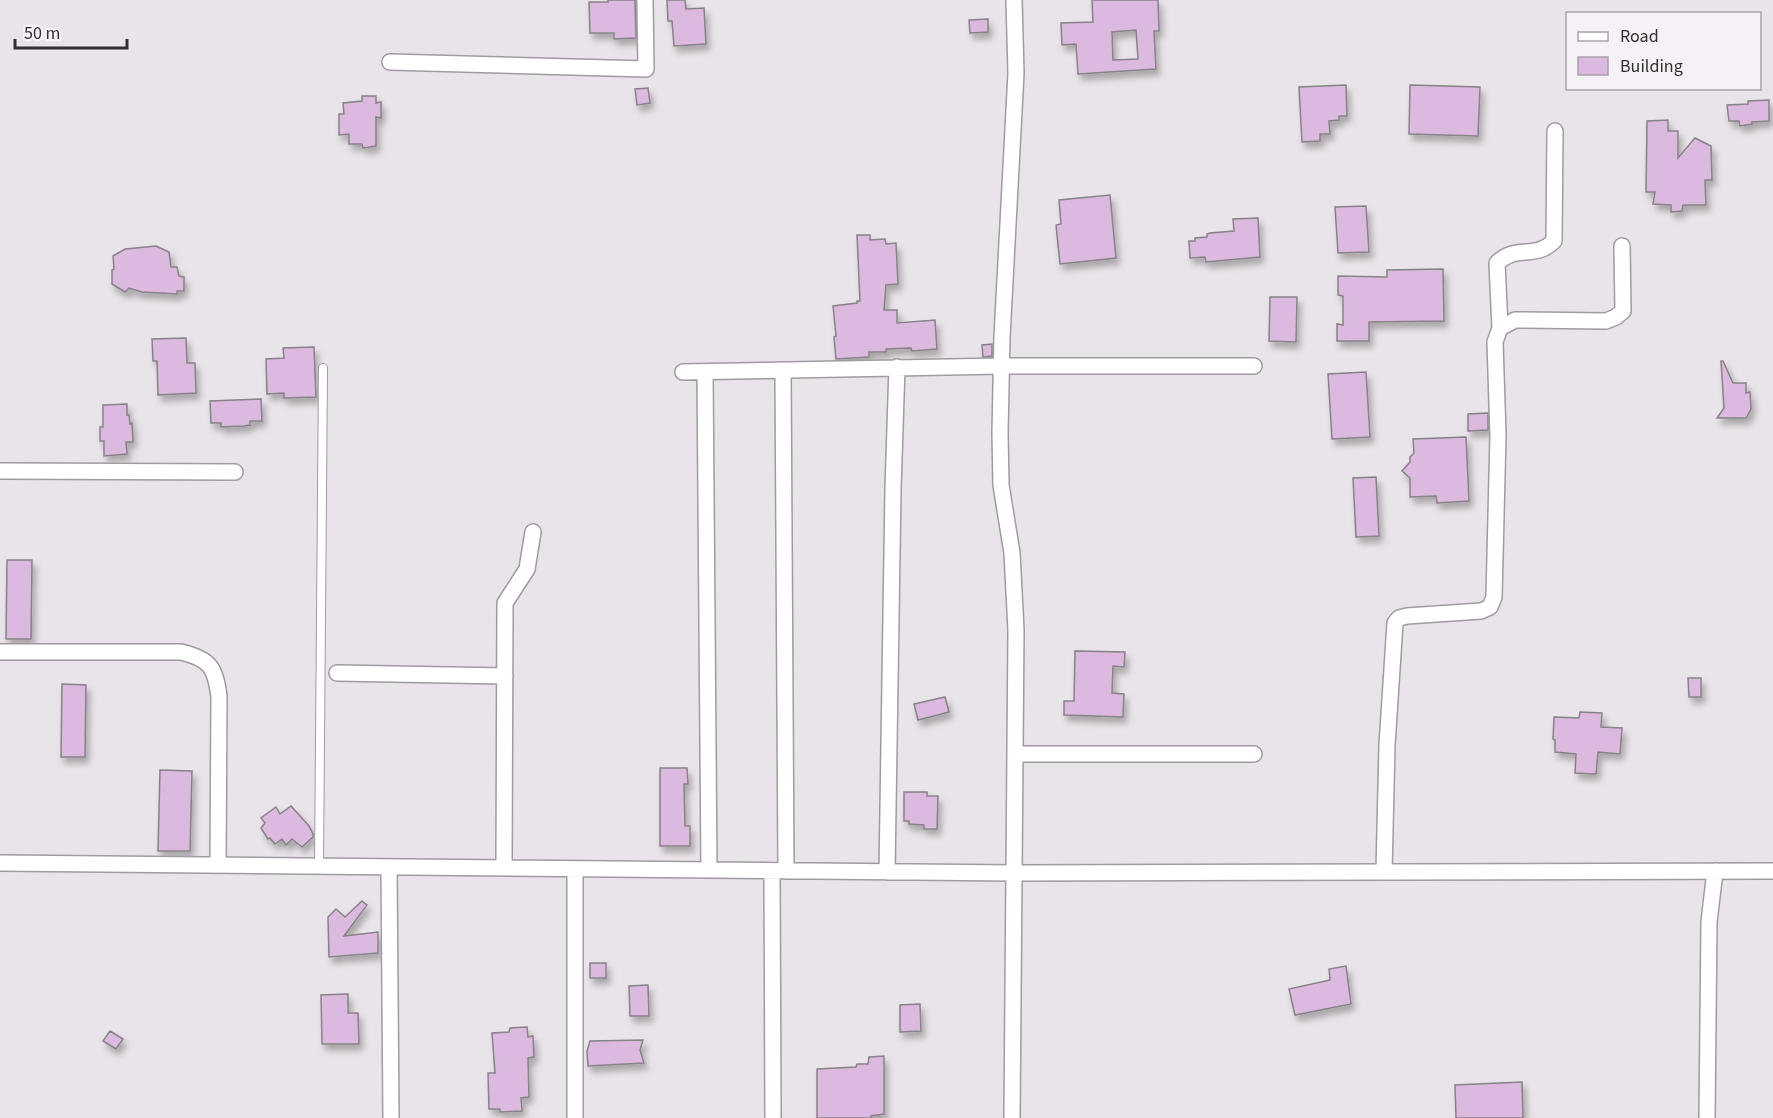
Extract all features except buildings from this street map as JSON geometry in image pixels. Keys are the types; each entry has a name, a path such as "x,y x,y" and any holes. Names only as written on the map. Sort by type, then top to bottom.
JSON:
{"street":[{"path":"390,62 646,69 645,0"},
{"path":"1012,1118 1016,754 1015,593 1012,553 1001,485 1002,366 1016,73 1014,0"},
{"path":"1384,872 1387,745 1395,623 1399,618 1407,616 1481,611 1490,607 1494,597 1498,435 1494,342 1500,328 1497,263 1506,254 1545,250 1554,241 1556,131"},
{"path":"1500,328 1515,320 1606,321 1616,317 1623,311 1622,246"},
{"path":"683,372 1002,366 1254,366"},
{"path":"887,872 897,368"},
{"path":"773,1118 779,871 783,370"},
{"path":"705,372 709,870"},
{"path":"0,471 235,472"},
{"path":"504,868 505,603 527,569 533,532"},
{"path":"0,652 181,652 198,657 211,666 219,696 218,865"},
{"path":"337,673 505,676"},
{"path":"1016,754 1254,754"},
{"path":"0,863 1013,873 1773,871"},
{"path":"389,867 391,1118"},
{"path":"575,869 575,1118"},
{"path":"1707,1118 1709,922 1715,872"}],"lane":[{"path":"319,866 323,368"}]}
